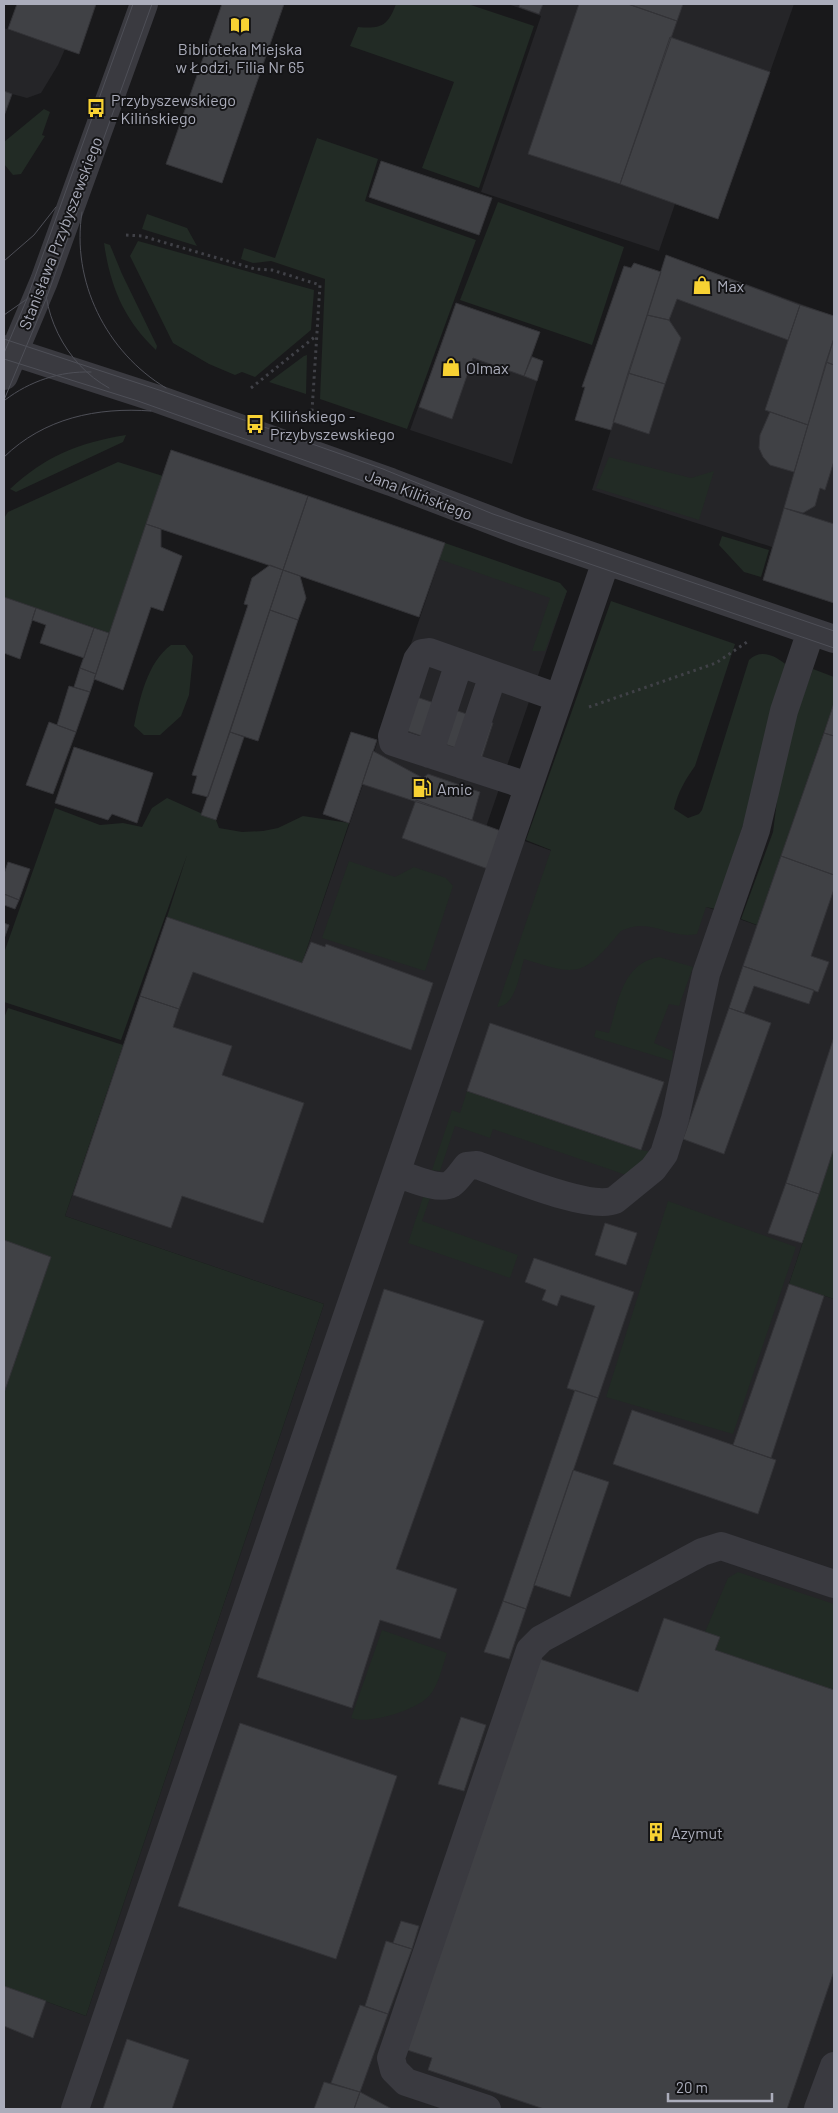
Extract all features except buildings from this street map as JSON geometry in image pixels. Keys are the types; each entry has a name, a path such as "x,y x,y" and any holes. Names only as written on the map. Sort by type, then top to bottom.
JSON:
{"street":[{"name":"Stanisława Przybyszewskiego","path":"7,359 51,264 144,4"},
{"name":"Jana Kilińskiego","path":"7,359 155,398 606,561 823,635"},
{"path":"75,2109 606,561"},
{"path":"396,1173 427,1184 445,1186 452,1183 467,1166 477,1165 578,1200 607,1204 615,1200 660,1162 676,1119 706,974 756,830 784,711 823,635"},
{"path":"528,786 393,742 392,736 417,660 422,654 429,652 559,698"},
{"path":"429,754 459,663"},
{"path":"463,765 493,675"},
{"path":"488,2109 406,2082 394,2070 391,2058 530,1650 541,1639 702,1552 721,1546 834,1584"},
{"path":"818,2109 834,2066"}],"path":[{"path":"126,235 142,236 255,269 272,270 320,285 312,410"},
{"path":"250,388 316,336"},
{"path":"546,735 582,710 716,663 749,641"}],"shaded area":[{"path":"396,4 468,4 534,26 479,188 422,168 454,82 350,46 358,27 373,27 383,24 390,17"},
{"path":"508,4 794,4 718,219 675,204 659,251 481,192 541,16"},
{"path":"4,28 65,49 58,65 41,93 27,98 12,94 4,116"},
{"path":"44,109 50,112 42,135 45,136 21,174 13,175 4,164 4,142"},
{"path":"317,138 378,159 365,201 476,240 407,429 320,399 325,279 271,261 253,263 241,259 244,248 275,258"},
{"path":"498,202 624,247 592,345 460,300"},
{"path":"147,214 187,228 197,246 142,229"},
{"path":"138,241 314,290 311,330 255,377 242,372 235,375 209,364 173,343 130,256"},
{"path":"104,243 110,245 157,346 156,350 135,327 120,301 110,274"},
{"path":"666,255 834,316 834,603 763,580 772,547 592,490"},
{"path":"456,303 540,332 532,356 543,361 512,464 410,430"},
{"path":"307,355 306,394 269,382 304,356"},
{"path":"126,435 123,442 16,492 10,489 36,468 63,453 92,442"},
{"path":"609,457 691,478 714,471 699,520 596,488"},
{"path":"118,462 163,476 110,633 4,597 4,518 8,512"},
{"path":"722,536 769,550 761,577 744,572 719,545"},
{"path":"445,543 560,583 567,591 545,651 532,651 550,598 439,559"},
{"path":"443,550 567,591 486,827 756,925 834,703 834,1148 789,1284 834,1299 834,2109 4,2109 4,1986 86,2016 324,1304 65,1216 167,917 302,963"},
{"path":"611,601 735,644 695,766 682,786 674,809 688,818 699,814 702,810 749,660 758,654 763,654 779,659 788,666 746,816 715,909 706,907 697,934 678,934 642,926 632,927 621,931 598,957 579,969 557,969 524,959 513,996 509,1001 497,1007 551,850 526,840"},
{"path":"171,645 185,645 193,656 189,695 181,716 160,735 144,735 134,726 142,693 156,661"},
{"path":"813,669 834,677 834,703 757,925 741,919 773,832 780,777 794,721"},
{"path":"167,798 216,820 219,828 242,832 278,828 303,816 349,823 302,963 167,917 187,855 121,1040 4,1002 4,953 55,808 100,825 123,823 142,827 152,808"},
{"path":"349,861 395,877 414,867 446,878 453,886 425,971 322,938"},
{"path":"659,957 693,967 679,1006 669,1004 654,1043 673,1051 672,1061 594,1037 596,1030 609,1033 619,997 629,976 637,967"},
{"path":"8,1008 123,1045 65,1216 324,1304 86,2016 4,1986 4,1393 51,1257 4,1241 4,1018"},
{"path":"467,1091 641,1150 652,1152 629,1175 493,1129 490,1138 455,1126 440,1171 432,1170 452,1110 460,1113"},
{"path":"834,1148 834,1299 789,1284"},
{"path":"424,1194 430,1198 422,1221 518,1255 510,1278 408,1243"},
{"path":"668,1201 796,1247 733,1434 606,1397"},
{"path":"738,1572 834,1604 834,1690 715,1650 719,1637 705,1632 728,1578"},
{"path":"382,1630 447,1653 440,1675 430,1695 415,1706 380,1718 359,1720 351,1718"}],"tram line":[{"path":"4,353 27,299 133,4"},
{"path":"4,400 46,299 152,4"},
{"path":"4,261 34,235 56,207"},
{"path":"82,212 80,238 82,264 88,289 97,312 110,335 126,355 145,373 166,388"},
{"path":"46,259 46,297 58,334 79,365 93,378 109,388"},
{"path":"4,315 27,299"},
{"path":"4,339 159,390 383,469 493,514 834,631"},
{"path":"4,359 138,401 388,490 462,520 834,648"},
{"path":"5,400 25,387 46,378 68,373 91,372"},
{"path":"4,457 36,433 72,418 111,411 151,411"}],"place":[{"name":"Biblioteka Miejska w Łodzi, Filia Nr 65","path":"240,25"},
{"name":"Przybyszewskiego - Kilińskiego","path":"96,108"},
{"name":"Max","path":"702,285"},
{"name":"Olmax","path":"451,367"},
{"name":"Kilińskiego - Przybyszewskiego","path":"255,424"},
{"name":"Amic","path":"422,788"},
{"name":"Azymut","path":"656,1832"}]}
